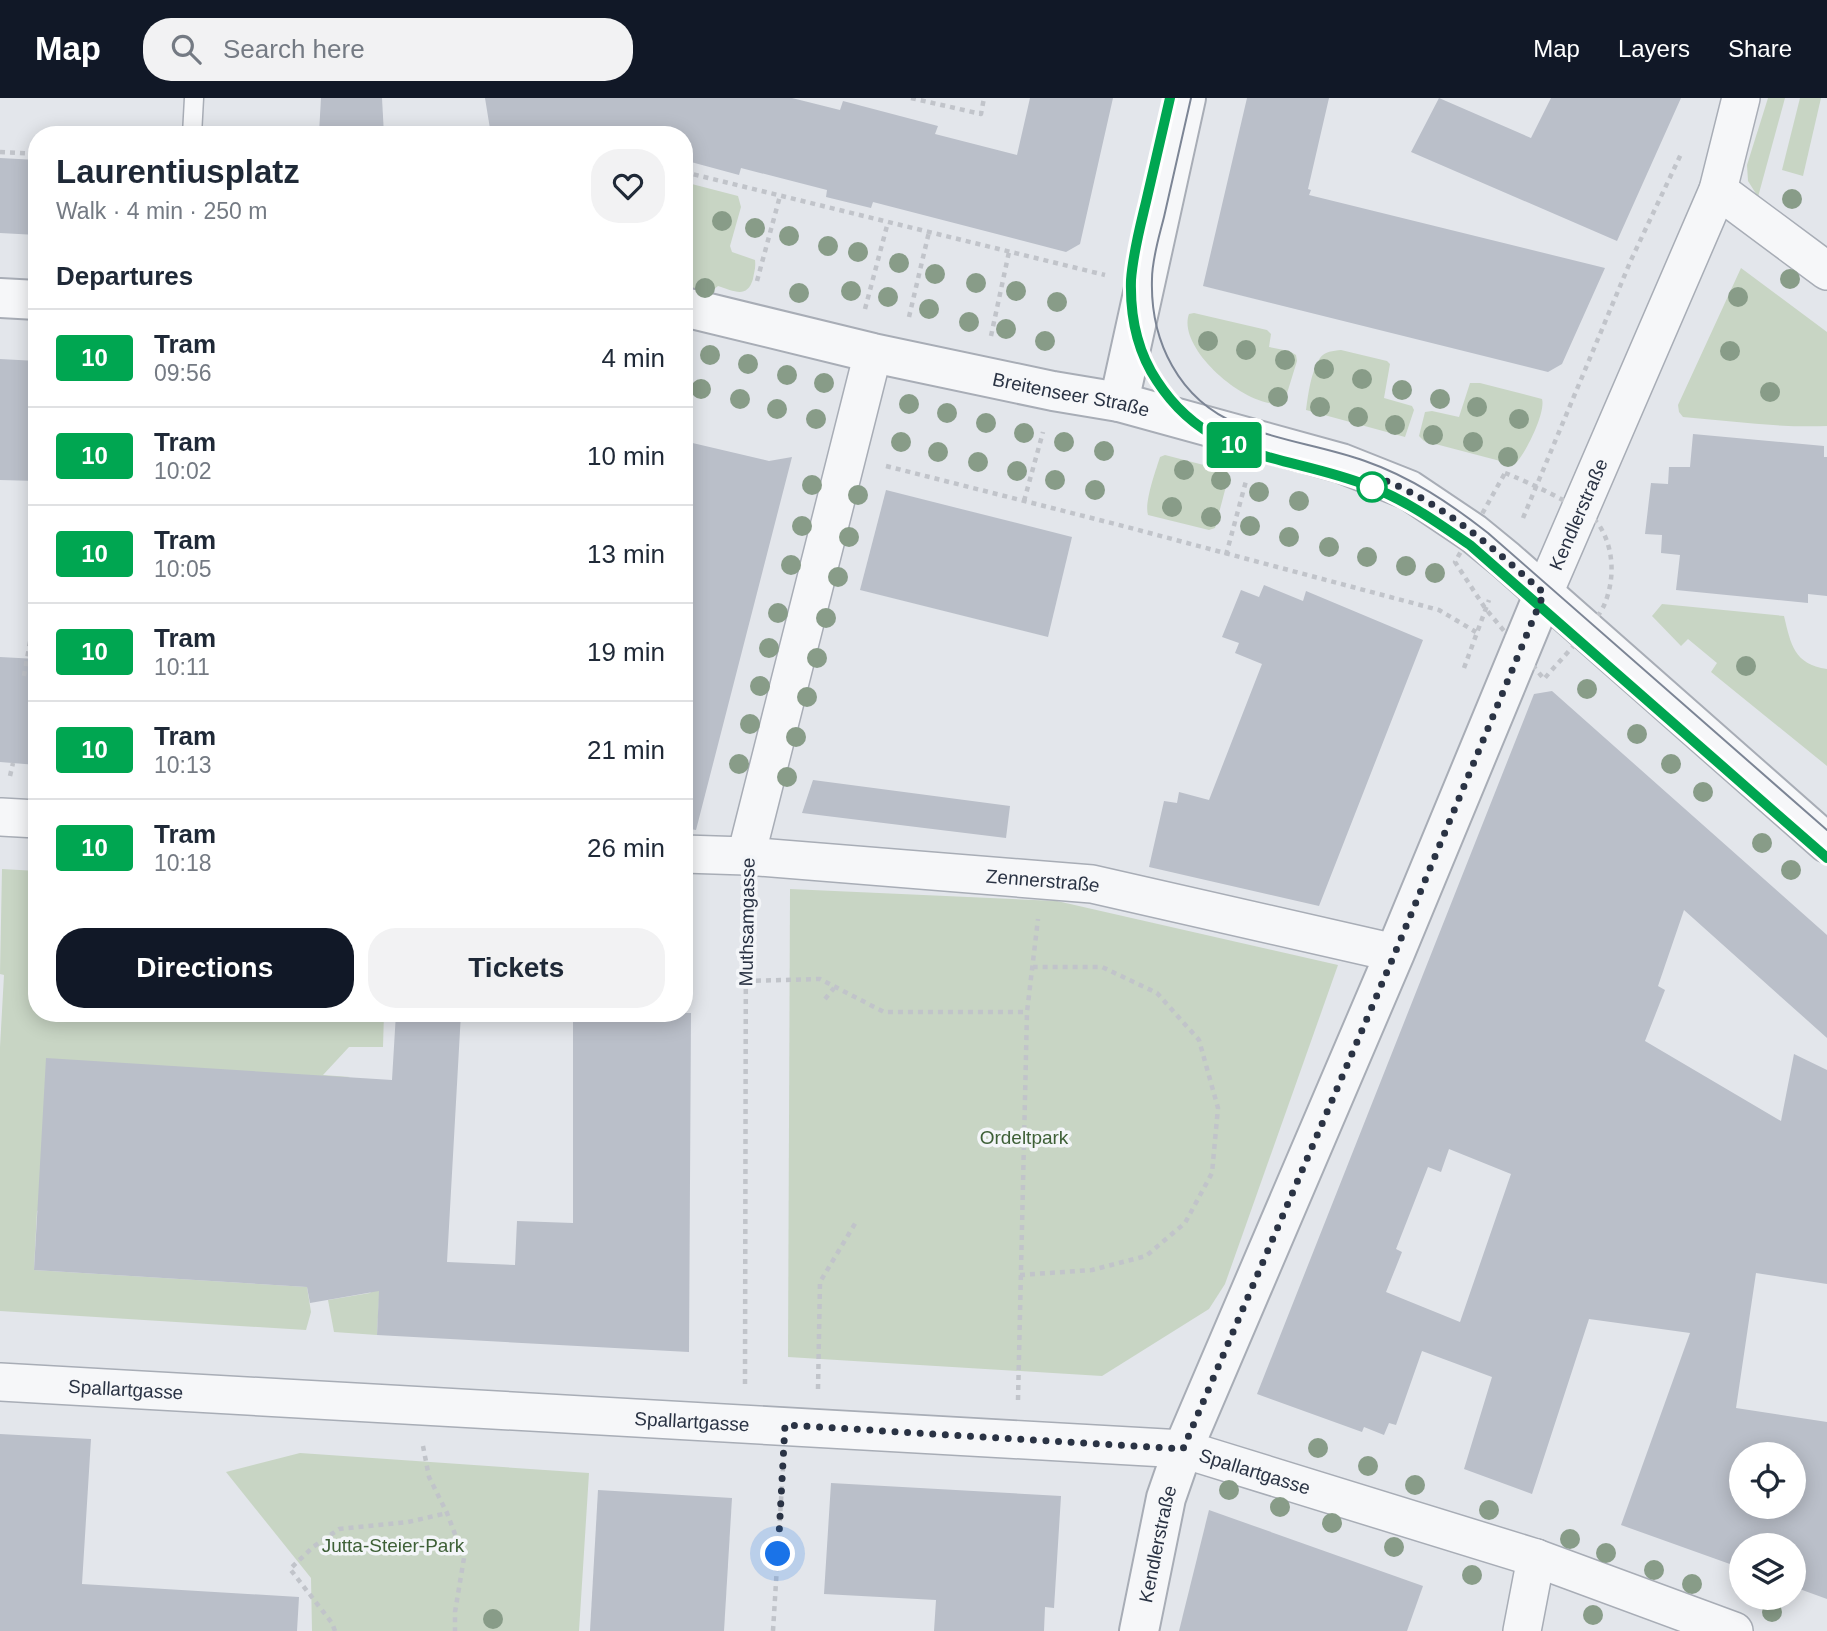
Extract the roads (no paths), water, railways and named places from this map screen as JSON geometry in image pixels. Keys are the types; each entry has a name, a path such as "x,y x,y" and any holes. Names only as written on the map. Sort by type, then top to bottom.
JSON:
{"street":[{"path":"1119,402 1186,98"},
{"name":"Kendlerstraße","path":"1139,1631 1166,1498 1183,1449 1395,953 1544,593 1718,190 1741,98"},
{"path":"1718,190 1827,271"},
{"path":"0,298 28,300"},
{"name":"Breitenseer Straße","path":"693,309 876,354 1119,402 1340,463 1409,490 1472,533 1544,593 1827,844"},
{"name":"Muthsamgasse","path":"746,856 847,456 876,354"},
{"path":"1,817 28,818"},
{"name":"Zennerstraße","path":"693,854 746,856 1092,884 1395,953"},
{"name":"Spallartgasse","path":"0,1382 1183,1449 1536,1559 1734,1631"},
{"path":"1521,1631 1536,1559"}],"lane":[{"path":"192,126 194,98"}],"tram line":[{"path":"1170,98 1139,233 1131,295 1136,337 1145,363 1174,403 1200,427 1231,445 1356,481 1415,509 1452,533 1827,858"},
{"name":"10","path":"1170,98 1137,239 1131,285 1133,316 1143,360 1177,408 1190,421 1240,448 1343,476 1406,503 1436,521 1470,545 1512,585 1827,858"},
{"path":"1191,98 1156,248 1152,279 1156,324 1172,366 1184,384 1199,400 1238,424 1382,467 1430,492 1460,512 1488,533 1827,830"}],"park label":[{"name":"Ordeltpark","path":"1024,1137"},
{"name":"Jutta-Steier-Park","path":"393,1545"}]}
